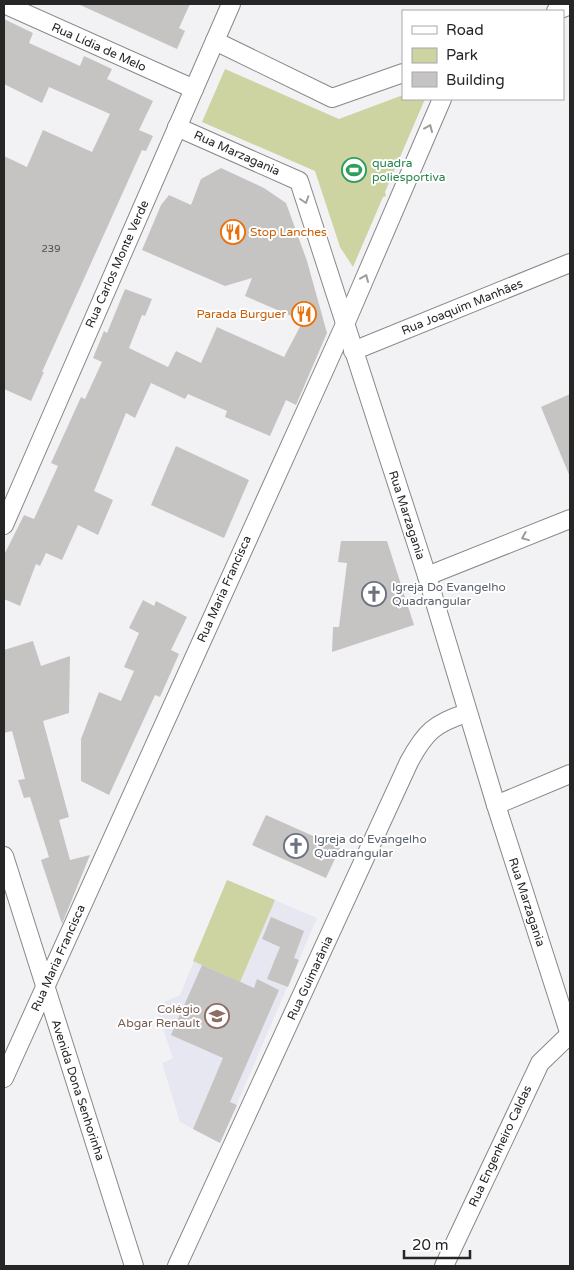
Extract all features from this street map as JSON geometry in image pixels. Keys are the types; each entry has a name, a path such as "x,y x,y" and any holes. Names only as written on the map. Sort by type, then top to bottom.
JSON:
{"street":[{"name":"Rua Lídia de Melo","path":"4,4 194,89"},
{"name":"Rua Carlos Monte Verde","path":"4,524 231,4"},
{"path":"558,10 570,5"},
{"path":"215,42 332,98 402,73"},
{"name":"Rua Maria Francisca","path":"4,1078 346,322 442,100"},
{"name":"Rua Marzagania","path":"177,127 299,181 427,576 496,805 570,1034"},
{"name":"Rua Joaquim Manhães","path":"354,351 570,263"},
{"path":"427,576 570,519"},
{"name":"Rua Guimarânia","path":"177,1266 409,762 429,730 448,719 468,713"},
{"path":"496,805 570,774"},
{"name":"Avenida Dona Senhorinha","path":"4,856 134,1266"},
{"name":"Rua Engenheiro Caldas","path":"444,1266 540,1063 570,1034"}],"shaded area":[{"name":"Colégio Abgar Renault","path":"227,880 317,918 220,1143 180,1122 162,1063 173,1058 155,1006 180,995"}],"green space":[{"path":"225,69 339,119 402,95 402,100 425,100 385,192 386,196 383,197 353,267 340,247 315,171 202,122"},
{"path":"227,880 275,900 240,982 193,961"}],"building":[{"path":"78,4 190,4 179,28 185,31 177,49"},
{"path":"4,19 33,33 29,43 80,66 84,56 112,69 107,79 153,101 139,130 153,136 146,151 142,150 42,372 44,372 31,401 4,389 4,156 27,167 43,130 92,152 110,114 49,87 42,103 4,84"},
{"path":"221,168 264,188 286,203 307,261 327,333 296,405 286,400 270,436 225,417 227,411 188,394 185,399 151,383 135,418 126,413 94,491 113,500 98,535 78,525 62,560 46,553 40,566 36,564 20,606 4,599 4,555 24,515 34,519 58,466 51,463 81,397 85,399 102,362 93,358 104,331 107,333 125,289 152,299 145,316 142,315 129,348 168,367 176,351 201,363 217,327 284,357 303,321 245,296 252,278 225,286 142,250 161,205 169,195 191,205 201,179"},
{"path":"570,394 570,477 541,407"},
{"path":"176,446 249,480 224,538 151,505"},
{"name":"Igreja Do Evangelho Quadrangular","path":"341,541 387,541 414,625 332,652 333,627 339,627 347,563 338,562"},
{"path":"143,600 154,606 156,601 187,617 171,650 179,654 160,697 155,695 109,795 81,781 81,739 99,692 121,701 134,671 124,667 139,633 129,628"},
{"path":"33,641 41,666 70,656 69,713 43,721 69,817 59,820 70,860 90,855 62,924 41,860 49,857 30,797 24,798 18,780 25,779 12,731 4,733 4,650"},
{"name":"Igreja do Evangelho Quadrangular","path":"266,815 340,848 326,878 252,845"},
{"path":"271,917 304,931 294,958 299,960 288,987 267,979 280,947 262,939"},
{"path":"202,965 254,988 257,979 279,990 230,1102 237,1105 220,1143 193,1129 223,1058 171,1035"}],"place":[{"name":"quadra poliesportiva","path":"354,170"},
{"name":"Stop Lanches","path":"233,232"},
{"name":"Parada Burguer","path":"304,314"},
{"name":"Igreja Do Evangelho Quadrangular","path":"374,594"},
{"name":"Igreja do Evangelho Quadrangular","path":"296,846"},
{"name":"Colégio Abgar Renault","path":"217,1016"}]}
